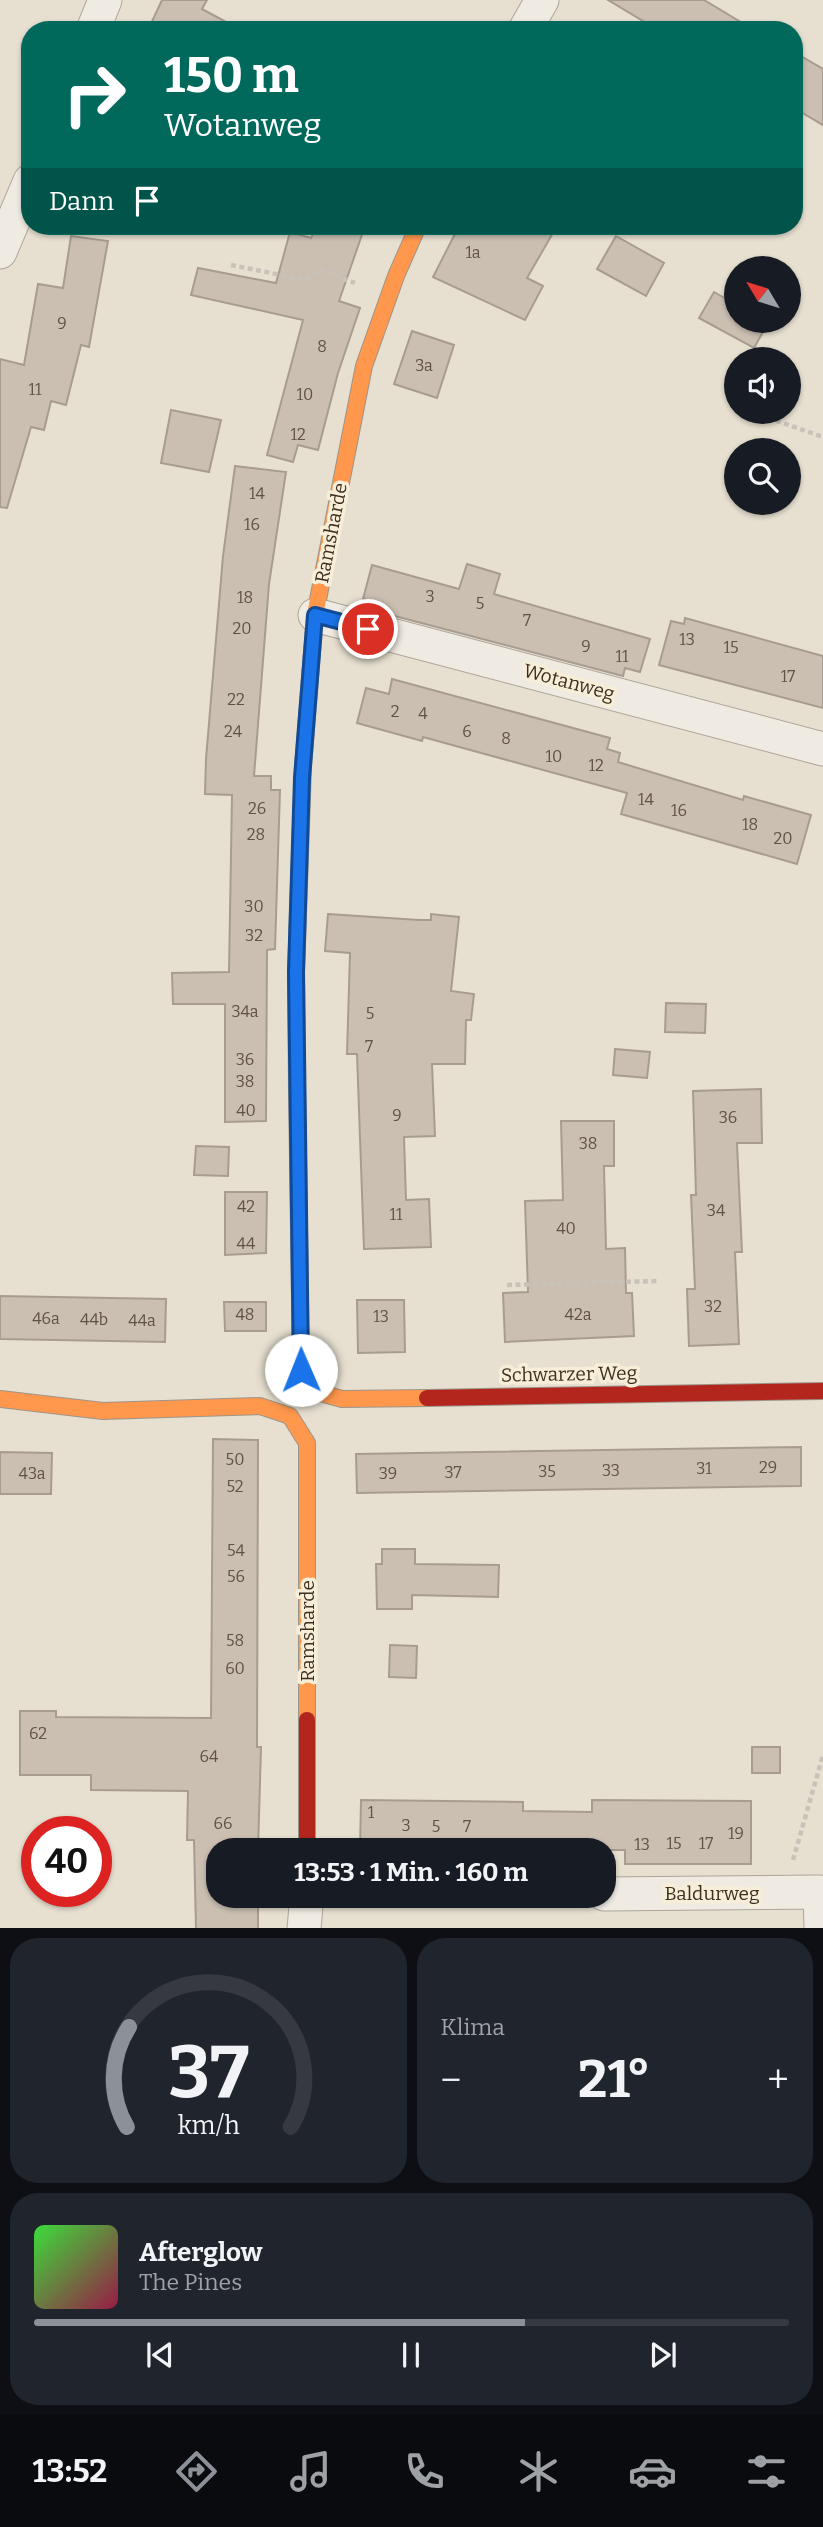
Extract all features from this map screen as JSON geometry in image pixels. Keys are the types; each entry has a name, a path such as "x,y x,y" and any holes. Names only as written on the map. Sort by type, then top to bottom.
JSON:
{"street":[{"path":"97,21 105,0"},
{"path":"529,21 542,0"},
{"path":"0,252 21,202"},
{"name":"Ramsharde","path":"317,1392 301,1370 296,972 302,778 315,615 364,366 388,295 414,235"},
{"name":"Wotanweg","path":"315,615 823,749"},
{"name":"Schwarzer Weg","path":"317,1392 342,1399 823,1391"},
{"name":"Ramsharde","path":"0,1399 103,1411 260,1406 290,1416 307,1443 307,1838"},
{"path":"806,1892 821,1928"},
{"name":"Baldurweg","path":"616,1894 806,1892"},
{"path":"304,1928 306,1908"}],"path":[{"path":"231,265 306,280 319,269 388,295"},
{"path":"786,424 823,437"},
{"path":"507,1285 658,1281"},
{"path":"806,1892 792,1863 823,1755"}],"building":[{"path":"162,0 207,0 202,9 224,21 152,21"},
{"path":"608,0 704,0 739,21 643,21"},
{"path":"803,57 823,69 823,125 803,113"},
{"path":"289,235 311,238 312,235 362,235 339,301 360,308 338,373 318,450 298,445 293,462 267,455 303,320 191,295 198,268 276,283"},
{"path":"454,235 552,235 527,278 543,286 525,320 433,277"},
{"path":"71,236 108,241 89,347 81,345 66,405 51,401 44,430 31,427 7,508 0,507 0,359 24,365 38,284 63,288"},
{"path":"616,236 664,263 646,296 597,269"},
{"path":"714,292 724,298 724,332 699,318"},
{"path":"412,331 454,345 437,398 394,384"},
{"path":"726,333 762,333 752,347"},
{"path":"171,410 221,420 209,472 161,463"},
{"path":"235,466 286,472 269,584 254,776 271,776 271,790 280,790 275,949 267,950 266,1121 225,1122 225,1004 173,1004 172,973 229,972 232,795 205,794 223,556"},
{"path":"467,564 500,574 494,594 650,639 640,672 625,668 623,676 372,610 375,602 363,599 372,565 459,589"},
{"path":"685,618 823,656 823,708 659,665 671,621 684,624"},
{"path":"392,679 610,738 607,749 620,753 618,762 743,800 744,796 811,815 797,864 621,814 627,793 423,737 422,741 357,723 366,688 389,694"},
{"path":"328,914 419,920 431,920 431,914 459,917 451,991 474,994 471,1020 466,1020 465,1064 432,1064 435,1136 404,1137 406,1200 429,1199 431,1247 364,1249 357,1054 347,1054 350,953 325,951"},
{"path":"666,1003 706,1004 705,1033 665,1032"},
{"path":"615,1049 650,1052 647,1078 613,1075"},
{"path":"761,1089 762,1143 737,1143 742,1252 735,1252 739,1344 689,1346 687,1289 695,1289 691,1195 696,1195 693,1091"},
{"path":"561,1121 614,1121 614,1166 604,1166 606,1249 625,1248 626,1293 632,1293 634,1336 505,1342 503,1293 528,1292 525,1201 563,1200"},
{"path":"196,1146 229,1147 228,1176 194,1175"},
{"path":"225,1192 267,1192 266,1253 225,1255"},
{"path":"0,1296 166,1299 165,1342 0,1339"},
{"path":"357,1300 404,1300 405,1352 358,1353"},
{"path":"224,1302 266,1302 266,1331 225,1331"},
{"path":"213,1439 258,1440 257,1747 261,1747 258,1838 206,1838 206,1908 258,1908 258,1928 196,1928 194,1840 187,1840 188,1791 91,1790 91,1775 20,1775 20,1711 56,1711 56,1717 211,1718"},
{"path":"801,1447 801,1486 357,1493 356,1454"},
{"path":"0,1452 52,1453 51,1494 0,1494"},
{"path":"382,1549 415,1549 415,1564 499,1565 498,1597 412,1595 412,1609 377,1609 376,1564 382,1564"},
{"path":"390,1645 417,1646 416,1678 389,1677"},
{"path":"752,1747 780,1747 780,1773 752,1773"},
{"path":"361,1800 523,1802 523,1811 592,1812 592,1800 751,1801 751,1864 625,1864 625,1850 616,1850 616,1838 360,1838"}],"traffic: fast":[{"path":"297,1090 296,972 303,767"}],"traffic: slow":[{"path":"303,767 315,615 364,366 396,276 414,235"},
{"path":"297,1090 301,1370 317,1392 342,1399 427,1398"},
{"path":"0,1399 103,1411 260,1406 290,1416 307,1443 307,1720"}],"traffic: jam":[{"path":"427,1398 823,1391"},
{"path":"307,1720 307,1838"}],"route":[{"path":"301,1370 296,972 302,778 315,615 368,629"}]}
